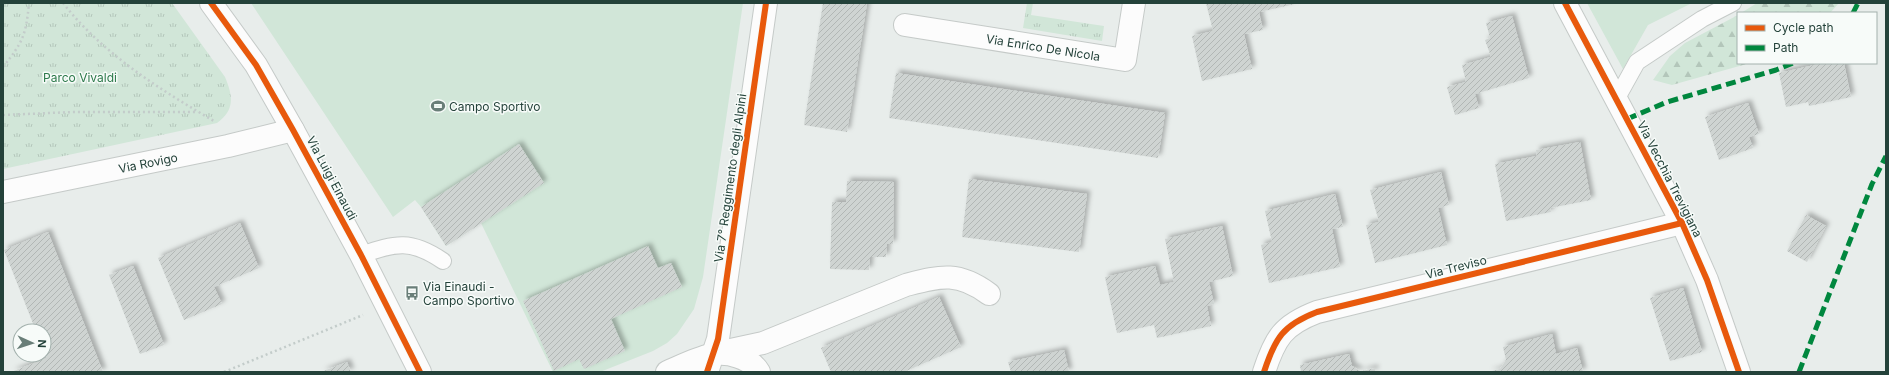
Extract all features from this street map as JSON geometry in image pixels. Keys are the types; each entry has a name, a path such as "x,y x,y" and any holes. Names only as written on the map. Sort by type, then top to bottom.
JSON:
{"street":[{"name":"Via Luigi Einaudi","path":"211,3 256,65 294,130 361,255 420,372"},
{"name":"Via 7° Reggimento degli Alpini","path":"694,367 718,339 766,3"},
{"name":"Via Enrico De Nicola","path":"905,25 1125,60 1134,3"},
{"name":"Via Vecchia Trevigiana","path":"1565,3 1617,98 1682,223 1707,280 1739,372"},
{"name":"Via Rovigo","path":"3,192 228,146 294,130"},
{"name":"Via Treviso","path":"1264,372 1270,353 1283,331 1298,319 1317,312 1682,223"},
{"path":"694,367 763,343 906,285 928,279 950,276 974,283 989,294"},
{"path":"694,367 740,356 757,368 759,372"}],"lane":[{"path":"1617,98 1637,62 1702,19 1733,3"},
{"path":"361,255 388,246 405,244 427,250 443,261"}],"path":[{"path":"3,67 20,45 27,27 29,3"},
{"path":"63,3 74,18 130,68 166,94 217,123"},
{"path":"3,115 73,112 198,112"},
{"path":"224,372 367,313"}],"green space":[{"name":"Parco Vivaldi","path":"3,3 172,3 225,77 231,96 230,108 223,118 217,123 3,169"},
{"path":"251,3 743,3 703,277 694,309 677,334 667,343 653,351 600,372 553,372 481,223 446,246 415,200 393,217"},
{"path":"1027,3 1033,3 1031,15 1104,26 1102,41 1023,28"},
{"path":"1587,3 1692,3 1648,25 1623,69"},
{"path":"1757,3 1839,3 1831,12 1743,12"},
{"path":"1737,16 1737,64 1746,64 1672,85 1653,80 1670,56 1685,43"}],"building":[{"path":"823,3 867,3 847,132 804,125"},
{"path":"1206,3 1295,4 1259,12 1263,30 1244,34 1252,69 1202,81 1192,36 1213,31"},
{"path":"1512,16 1529,78 1475,94 1479,108 1455,115 1447,87 1466,82 1462,65 1491,57 1485,40 1490,38 1486,23"},
{"path":"1819,64 1844,64 1851,97 1809,106 1808,102 1786,107 1779,73"},
{"path":"896,73 1165,113 1158,158 889,118"},
{"path":"1748,103 1759,134 1749,137 1753,148 1719,160 1705,117"},
{"path":"1580,142 1591,200 1550,208 1551,212 1506,221 1495,164 1537,156 1536,150"},
{"path":"519,144 544,183 446,246 421,207"},
{"path":"1441,172 1449,205 1438,208 1447,245 1375,263 1366,225 1379,222 1370,190"},
{"path":"969,179 1087,194 1079,252 962,237"},
{"path":"847,181 894,182 893,244 887,244 886,257 870,257 869,270 830,269 832,202 846,202"},
{"path":"1335,194 1343,227 1332,229 1340,267 1269,283 1261,245 1272,242 1265,211"},
{"path":"1806,215 1826,226 1807,262 1787,251"},
{"path":"240,223 259,268 214,287 222,304 184,320 158,258"},
{"path":"1222,226 1233,276 1209,282 1214,304 1207,306 1211,326 1157,338 1154,325 1117,333 1105,277 1155,266 1160,285 1174,282 1165,239"},
{"path":"48,232 103,372 11,372 34,363 52,363 52,323 33,323 4,250"},
{"path":"648,246 658,268 671,263 682,287 611,319 625,351 584,369 579,359 554,371 523,301"},
{"path":"133,266 164,345 140,354 109,275"},
{"path":"1683,288 1702,352 1670,361 1650,298"},
{"path":"939,297 961,347 904,372 831,372 821,348"},
{"path":"1552,334 1556,354 1577,348 1583,372 1488,372 1500,369 1506,360 1503,347"},
{"path":"1064,350 1069,372 1011,372 1008,362"},
{"path":"1349,354 1352,366 1362,372 1301,372 1300,365"},
{"path":"347,362 351,372 321,372"},
{"path":"1375,368 1375,372 1362,372 1362,371"}],"marked path":[{"path":"1854,12 1858,3"},
{"path":"1627,119 1667,102 1776,70 1791,64"},
{"path":"1799,372 1872,184 1886,156"}],"cycle path":[{"path":"211,3 256,65 293,130 361,255 420,372"},
{"path":"707,372 718,339 766,3"},
{"path":"1565,3 1682,223 1707,280 1739,372"},
{"path":"1264,372 1272,350 1282,334 1296,322 1317,312 1682,223"}],"place":[{"name":"Campo Sportivo","path":"438,106"},
{"name":"Via Einaudi - Campo Sportivo","path":"412,293"}]}
